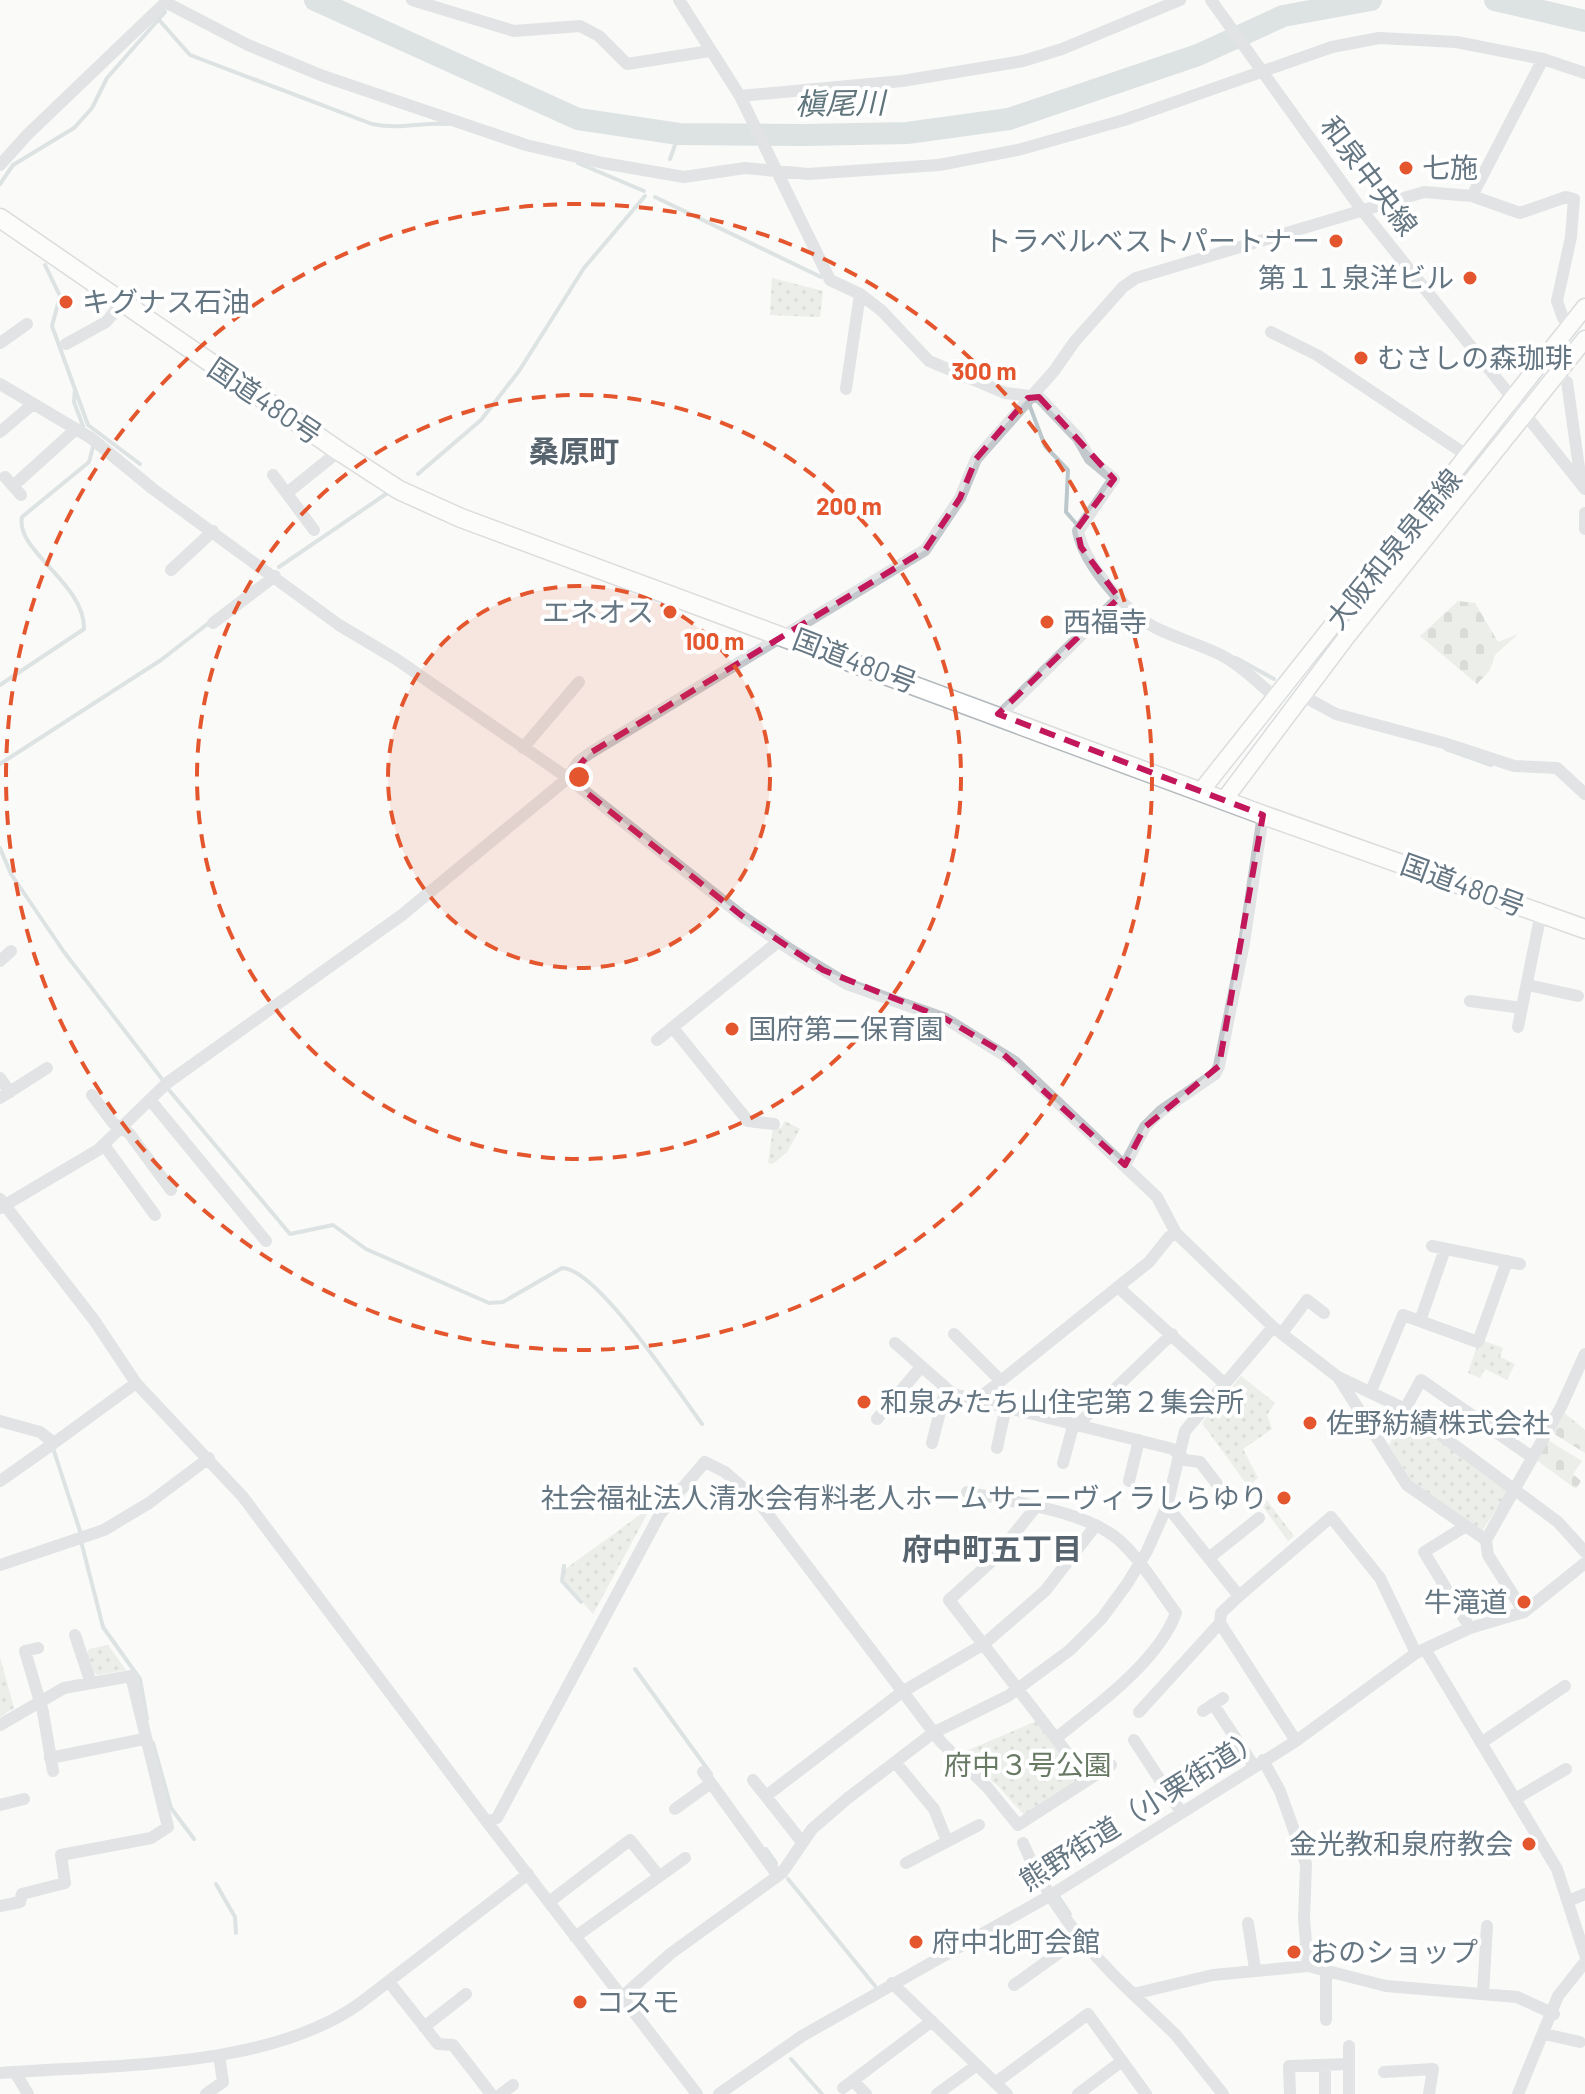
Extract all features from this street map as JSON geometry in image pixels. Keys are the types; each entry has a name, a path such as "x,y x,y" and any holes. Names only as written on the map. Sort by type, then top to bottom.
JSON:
{"highway":[{"name":"国道480号","path":"0,218 339,451 399,490 461,518 784,635 1263,815 1585,929"}],"main road":[{"name":"大阪和泉泉南線","path":"1201,791 1585,307"},
{"name":"大阪和泉泉南線","path":"1224,800 1526,414 1579,357 1585,339"}],"street":[{"path":"412,0 514,31 580,26 599,36 627,64 710,51"},
{"path":"679,0 740,96 830,280 860,294 882,311 929,361 967,380 1028,398 1039,397 1078,438 1090,459 1114,479 1079,527 1081,547 1119,598 1154,628 1232,661 1275,697"},
{"path":"740,96 902,81 1023,61 1062,49 1180,0"},
{"name":"和泉中央線","path":"1211,0 1361,209 1584,487"},
{"path":"0,165 166,1 248,45 323,76 526,145 684,177 745,168 808,174 924,166 1018,150 1124,120 1332,47 1379,38 1456,42 1543,59 1585,73"},
{"path":"1472,196 1543,59"},
{"path":"697,2094 487,1822 243,1497 136,1383 94,1320 1,1204 104,1145 167,1083 216,1044 402,915 568,778 578,762 590,753 925,550 960,498 976,459 1113,298 1136,278 1227,254 1361,209 1424,192 1472,196 1520,213 1566,197 1574,199 1571,237 1557,301 1563,318 1571,325"},
{"path":"846,389 860,294"},
{"path":"66,344 106,322 122,303"},
{"path":"0,343 27,324"},
{"path":"1271,332 1317,355 1468,456"},
{"path":"1567,382 1584,487"},
{"path":"0,384 91,438 153,489 339,625 396,659 568,778 742,916 779,941 847,984 946,1019 1000,1051 1050,1092 1157,1197 1176,1233 1278,1330 1338,1377 1405,1409 1558,1522 1585,1552"},
{"path":"0,432 33,404"},
{"path":"13,486 43,452 75,430"},
{"path":"287,493 339,451"},
{"path":"273,475 314,530"},
{"path":"1585,513 1585,529"},
{"path":"171,570 213,531"},
{"path":"171,550 184,558"},
{"path":"213,623 275,576"},
{"path":"1000,715 1119,598"},
{"path":"523,748 579,682"},
{"path":"1303,696 1336,714 1444,743 1514,766 1557,768 1585,794"},
{"path":"1125,1165 1145,1127 1161,1111 1215,1074 1219,1066 1244,943 1263,815"},
{"path":"1518,1027 1541,913"},
{"path":"657,1040 779,941"},
{"path":"0,961 11,951"},
{"path":"1528,985 1578,996"},
{"path":"1470,1001 1522,1008"},
{"path":"673,1028 748,1121 774,1124"},
{"path":"0,1078 5,1095 47,1068"},
{"path":"92,1095 113,1123 129,1133 162,1186"},
{"path":"151,1101 223,1199 262,1236 247,1239"},
{"path":"104,1145 155,1215"},
{"path":"977,1400 1118,1287 1176,1233"},
{"path":"1371,1391 1403,1315 1478,1342 1514,1262 1439,1248 1420,1321"},
{"path":"1118,1287 1225,1384"},
{"path":"622,1997 670,1954 778,1876 812,1829 895,1762 933,1733 1019,1689 1070,1650 1102,1618 1140,1563 1167,1506 1185,1431 1225,1384 1307,1300 1324,1313"},
{"path":"954,1334 1001,1381"},
{"path":"1063,1463 1072,1430 1172,1334"},
{"path":"895,1343 949,1391 1180,1452 1185,1460 1200,1462 1217,1484"},
{"path":"1524,1612 1488,1555 1486,1540 1561,1407 1585,1354"},
{"path":"877,1419 921,1367"},
{"path":"1338,1377 1407,1485 1486,1540"},
{"path":"1405,1409 1421,1380 1532,1457"},
{"path":"0,1481 136,1383"},
{"path":"932,1443 944,1396 949,1391"},
{"path":"997,1448 1006,1406"},
{"path":"0,1421 40,1432 54,1443"},
{"path":"1129,1481 1139,1440"},
{"path":"0,1565 104,1530 149,1503 209,1458"},
{"path":"487,1822 497,1818 660,1514 705,1462 725,1472 757,1500 933,1733 987,1787 1018,1825 1111,1765"},
{"path":"967,1492 1096,1525 1119,1541 1140,1563 1176,1613 1172,1626 1132,1673 1056,1738"},
{"path":"1167,1506 1239,1596"},
{"path":"1035,1508 993,1560 949,1600 1088,1780"},
{"path":"1139,1712 1220,1623 1221,1613 1331,1517 1380,1578 1420,1651 1517,1798 1557,1869 1585,1955"},
{"path":"1210,1557 1259,1518"},
{"path":"766,1796 902,1692 984,1644 1045,1591 1096,1525"},
{"path":"1466,1526 1424,1552 1470,1628"},
{"name":"熊野街道（小栗街道）","path":"719,2094 802,2036 1051,1895 1296,1741 1420,1651 1470,1628 1524,1612 1585,1563"},
{"path":"1220,1623 1296,1741"},
{"path":"82,1642 91,1683"},
{"path":"38,1648 25,1651 52,1764 144,1739"},
{"path":"0,1725 64,1688 131,1676 168,1827 151,1838 61,1855 65,1883 22,1894 20,1902 0,1906"},
{"path":"1481,1743 1565,1686"},
{"path":"1213,1704 1280,1791 1306,1864 1304,1919 1308,1966"},
{"path":"1134,1740 1139,1759 1181,1812"},
{"path":"895,1762 944,1817 947,1841"},
{"path":"1517,1798 1566,1769"},
{"path":"679,1801 707,1777 744,1840 778,1876"},
{"path":"753,1780 802,1842"},
{"path":"0,1805 24,1799"},
{"path":"911,1855 979,1825"},
{"path":"549,1902 630,1840 659,1876"},
{"path":"1023,1843 1051,1895 1098,1961 1175,2034 1223,2094"},
{"path":"575,1937 685,1858"},
{"path":"0,2073 219,2055 261,2047 337,2020 528,1874"},
{"path":"1568,1901 1585,1894"},
{"path":"1248,1923 1255,1969"},
{"path":"1483,1993 1487,1926"},
{"path":"1014,1985 1029,1966 1081,1937"},
{"path":"1518,2094 1554,2014 1558,1996 1585,1962"},
{"path":"1133,1994 1255,1969 1308,1966 1386,1986 1517,1997 1554,2014"},
{"path":"1326,1972 1326,2020"},
{"path":"389,1982 438,2044 453,2045 491,2094"},
{"path":"892,1983 1007,2094"},
{"path":"424,2027 466,1994"},
{"path":"995,2083 1088,2014 1146,2094"},
{"path":"866,2094 848,2084 932,2021"},
{"path":"1544,2034 1580,2042"},
{"path":"1349,2046 1349,2094"},
{"path":"206,2094 223,2082 219,2055"},
{"path":"1078,2094 1122,2061"},
{"path":"1290,2094 1289,2066 1349,2064"},
{"path":"937,2094 977,2065"},
{"path":"1325,2065 1325,2094"},
{"path":"1384,2072 1433,2069 1429,2094"},
{"path":"15,2072 28,2094"},
{"path":"501,2094 513,2085"}],"highlighted area":[{"path":"1039,397 1114,479 1077,529 1081,547 1119,598 998,714 1263,815 1219,1066 1145,1127 1125,1165 1000,1051 946,1019 823,970 742,916 568,778 590,753 925,550 960,498 976,459 1028,398"}],"green space":[{"path":"772,278 823,291 820,317 770,315"},
{"path":"1458,601 1475,603 1498,642 1518,634 1495,655 1490,670 1477,684 1420,636"},
{"path":"785,1121 800,1129 787,1152 773,1164 768,1163 773,1128 781,1128"},
{"path":"1484,1341 1503,1348 1500,1357 1515,1364 1507,1380 1485,1369 1480,1378 1468,1373 1477,1346 1481,1347"},
{"path":"1241,1376 1275,1403 1267,1415 1272,1429 1243,1449 1258,1478 1253,1482 1294,1536 1288,1541 1202,1423"},
{"path":"1562,1411 1585,1430 1585,1453 1551,1432"},
{"path":"1405,1415 1510,1489 1482,1531 1413,1483 1389,1445"},
{"path":"1546,1439 1582,1461 1573,1474 1581,1481 1576,1489 1535,1459"},
{"path":"651,1507 593,1614 563,1580 564,1570"},
{"path":"108,1645 126,1670 98,1675 93,1672 87,1654 89,1649"},
{"path":"0,1657 14,1708 0,1717"},
{"name":"府中３号公園","path":"1039,1720 1084,1780 1025,1816 998,1786 959,1754"}],"waterway":[{"name":"槇尾川","path":"315,0 578,119 679,134 805,135 907,133 1009,119 1198,55 1283,16 1371,0"},
{"name":"槇尾川","path":"1495,0 1585,21"},
{"path":"0,184 13,165 74,128 92,108 107,78 165,12"},
{"path":"160,21 190,55 372,124 448,124"},
{"path":"670,159 679,134"},
{"path":"578,163 644,191"},
{"path":"418,474 481,420 519,371 584,268 645,196"},
{"path":"655,197 821,277"},
{"path":"45,265 60,296 52,326 88,425 140,464"},
{"path":"75,389 74,402 83,426"},
{"path":"1029,404 1045,446 1068,470 1066,512 1079,527"},
{"path":"0,685 84,629 74,597 29,542 23,530 22,517 89,462 93,447"},
{"path":"279,567 386,494"},
{"path":"0,764 161,660 210,622"},
{"path":"1236,658 1274,679"},
{"path":"1446,749 1491,765"},
{"path":"0,848 11,874 64,952 162,1079"},
{"path":"169,1090 290,1234 333,1225 366,1249 489,1303 503,1302 562,1268 577,1273 595,1288 636,1334 702,1424"},
{"path":"53,1448 81,1534"},
{"path":"81,1541 103,1627 140,1679 147,1719"},
{"path":"564,1566 562,1581 581,1602"},
{"path":"635,1669 711,1774"},
{"path":"153,1743 171,1808 194,1839"},
{"path":"766,1849 776,1863"},
{"path":"788,1879 875,1986"},
{"path":"216,1884 235,1917 236,1933"},
{"path":"1058,1896 1070,1914"},
{"path":"791,2059 822,2094"}],"place":[{"name":"七施","path":"1406,168"},
{"name":"トラベルベストパートナー","path":"1336,241"},
{"name":"第１１泉洋ビル","path":"1470,278"},
{"name":"キグナス石油","path":"66,302"},
{"name":"むさしの森珈琲","path":"1361,358"},
{"name":"エネオス","path":"670,612"},
{"name":"西福寺","path":"1047,622"},
{"name":"国府第二保育園","path":"732,1029"},
{"name":"和泉みたち山住宅第２集会所","path":"864,1402"},
{"name":"佐野紡績株式会社","path":"1310,1423"},
{"name":"社会福祉法人清水会有料老人ホームサニーヴィラしらゆり","path":"1284,1498"},
{"name":"牛滝道","path":"1524,1602"},
{"name":"金光教和泉府教会","path":"1529,1844"},
{"name":"府中北町会館","path":"916,1942"},
{"name":"おのショップ","path":"1294,1952"},
{"name":"コスモ","path":"580,2002"}],"district":[{"name":"桑原町","path":"574,452"},
{"name":"府中町五丁目","path":"992,1550"}]}
